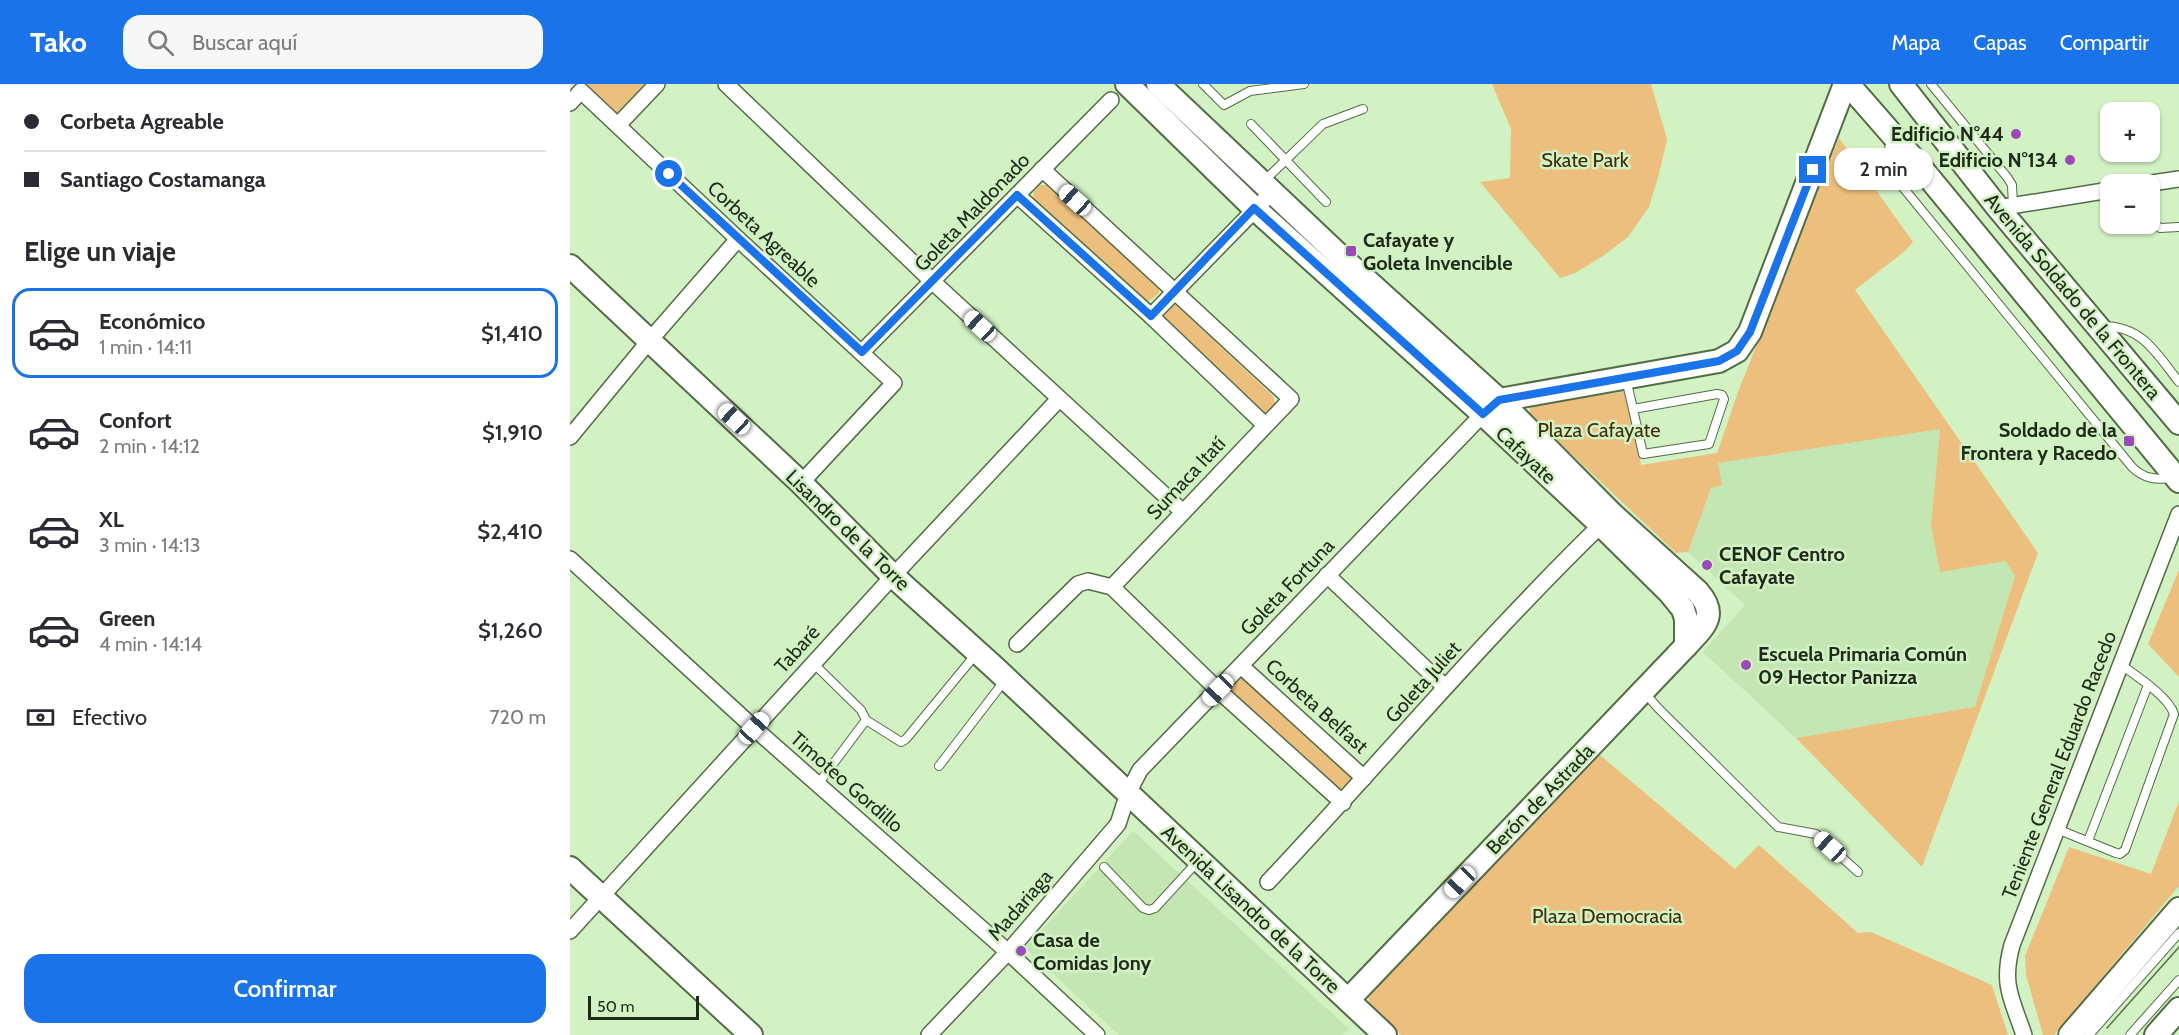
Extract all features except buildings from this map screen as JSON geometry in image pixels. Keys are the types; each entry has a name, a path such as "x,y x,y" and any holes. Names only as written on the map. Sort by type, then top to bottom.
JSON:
{"street":[{"path":"618,125 657,84"},
{"path":"726,84 933,282 1183,512"},
{"name":"Cafayate","path":"1158,84 1400,312 1491,407 1606,519 1683,609 1688,631 1686,646"},
{"path":"1491,407 1719,361 1737,351 1750,332 1847,84"},
{"name":"Avenida Soldado de la Frontera","path":"1847,84 1865,93 1892,133 2178,480"},
{"name":"Avenida Soldado de la Frontera","path":"1901,84 1946,142 2006,207 2098,326 2179,423"},
{"name":"Corbeta Agreable","path":"570,104 581,91 894,383 801,483"},
{"name":"Goleta Maldonado","path":"862,352 1119,92"},
{"name":"Cafayate","path":"1119,92 1491,407"},
{"path":"1917,163 1931,164 1938,160 1946,149 1946,142"},
{"path":"1042,170 1175,292"},
{"path":"2160,182 2179,179"},
{"path":"1151,316 1254,208 1267,187"},
{"path":"2006,207 2100,192"},
{"path":"1017,195 1151,316 1265,425"},
{"path":"570,437 738,239"},
{"name":"Lisandro de la Torre","path":"570,266 801,483 893,576 978,652 1128,793"},
{"name":"Sumaca Itatí","path":"1112,587 1291,399 1175,292"},
{"name":"Tabaré","path":"570,931 813,663 1059,399"},
{"name":"Goleta Fortuna","path":"1128,793 1140,770 1491,407"},
{"name":"Teniente General Eduardo Racedo","path":"2024,1035 2007,989 2007,961 2179,514"},
{"name":"Cafayate","path":"1606,519 1698,592"},
{"name":"Goleta Juliet","path":"1268,882 1343,803 1445,687 1606,519"},
{"name":"Timoteo Gordillo","path":"570,559 754,728 1008,952 1097,1035"},
{"path":"1327,575 1445,687"},
{"path":"1017,645 1078,584 1088,581 1112,587 1218,690 1343,803"},
{"name":"Berón de Astrada","path":"1348,1000 1706,624 1709,615 1708,608 1698,592"},
{"name":"Corbeta Belfast","path":"1241,666 1365,778"},
{"name":"Avenida Lisandro de la Torre","path":"1128,793 1348,1000 1375,1032"},
{"name":"Madariaga","path":"929,1035 1008,952 1118,824 1128,793"},
{"path":"570,868 751,1035"},
{"path":"2070,1035 2179,909"},
{"path":"2156,1035 2179,1010"}],"lane":[{"path":"1203,84 1224,105 1250,91 1304,84"},
{"path":"1931,84 2012,185 2006,207"},
{"path":"1267,187 1286,161 1323,124 1363,109"},
{"path":"1251,124 1326,202"},
{"path":"1892,133 1887,156 1888,167 1892,174 2124,458 2141,476 2158,480 2178,480"},
{"path":"2160,228 2179,227"},
{"path":"2098,326 2119,326 2135,333 2146,341 2179,382"},
{"path":"1626,378 1643,454 1709,444 1724,399 1722,395 1717,394 1633,409"},
{"path":"813,663 861,710 866,720 901,742 906,739 978,652"},
{"path":"2056,830 2120,854 2125,850 2174,714 2171,707 2148,685 2120,664"},
{"path":"939,766 1006,678"},
{"path":"2088,841 2148,685"},
{"path":"1644,691 1658,708 1778,826 1816,834 1858,872"},
{"path":"818,784 866,720"},
{"path":"1104,867 1143,909 1149,910 1155,909 1198,860"},
{"path":"2089,1035 2179,933"},
{"path":"2130,1035 2179,980"}],"shaded area":[{"path":"1940,428 1931,526 1940,572 2007,561 2015,576 1975,708 1796,738 1703,652 1745,605 1688,552 1711,488 1717,463"},
{"path":"1133,831 1349,1029 1343,1035 1119,1035 1025,948"}],"green space":[{"path":"584,84 646,84 619,114"},
{"name":"Skate Park","path":"1492,84 1651,84 1667,139 1649,207 1628,237 1575,273 1560,278 1480,182 1510,178 1511,129"},
{"name":"Plaza Cafayate","path":"1839,138 1913,242 1905,251 1855,290 2038,553 1922,867 1796,738 1975,707 2015,576 2006,561 1940,572 1931,526 1940,429 1718,463 1722,485 1711,488 1688,552 1676,553 1529,414 1531,405 1629,391 1641,465 1717,453 1738,392"},
{"path":"1040,185 1053,188 1159,286 1159,293 1149,301 1142,298 1034,200 1033,193"},
{"path":"1170,304 1175,304 1273,396 1276,408 1265,415 1261,413 1165,318 1163,312"},
{"path":"2179,570 2179,677 2148,644"},
{"path":"1241,666 1364,778 1343,803 1218,690"},
{"name":"Plaza Democracia","path":"1600,755 1735,869 1759,845 1858,933 1871,932 1992,985 2008,1035 1401,1035 1369,1004 1368,991"},
{"path":"2179,801 2179,886 2054,1035 2043,1035 2026,975 2025,956 2069,847 2151,874"}],"tram line":[{"path":"2107,1028 2179,947"}],"place":[{"name":"Edificio N°44","path":"2016,134"},
{"name":"Edificio N°134","path":"2070,160"},
{"name":"Cafayate y Goleta Invencible","path":"1351,251"},
{"name":"Soldado de la Frontera y Racedo","path":"2129,441"},
{"name":"CENOF Centro Cafayate","path":"1707,565"},
{"name":"Escuela Primaria Común 09 Hector Panizza","path":"1746,665"},
{"name":"Casa de Comidas Jony","path":"1021,951"}],"route":[{"path":"669,174 862,352 1017,195 1151,316 1254,208 1483,414 1499,400 1719,361 1737,351 1750,332 1813,170"}]}
